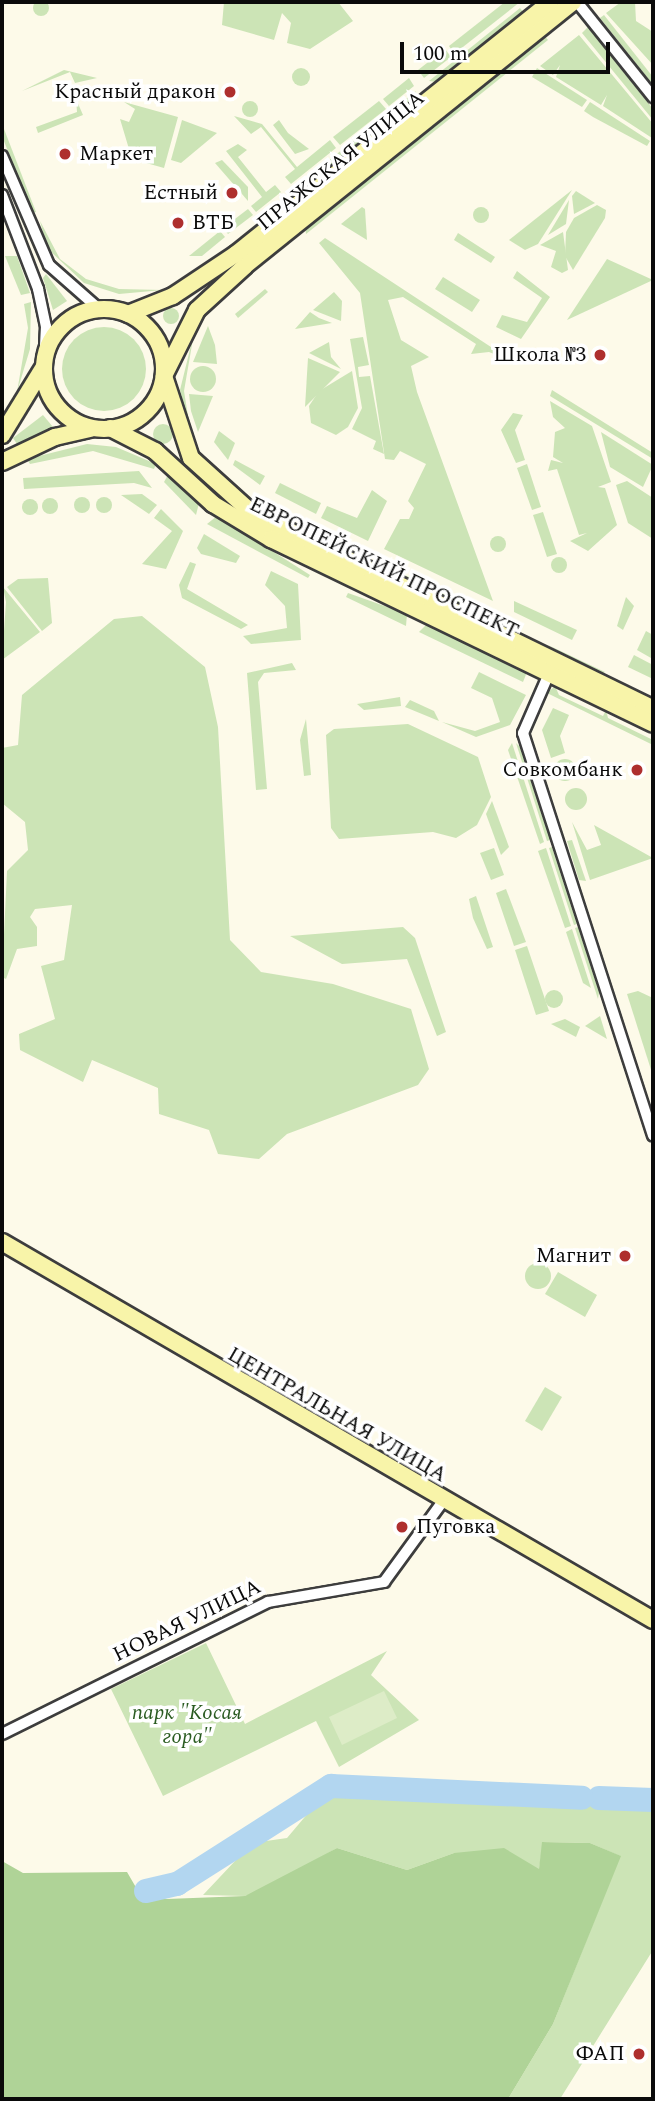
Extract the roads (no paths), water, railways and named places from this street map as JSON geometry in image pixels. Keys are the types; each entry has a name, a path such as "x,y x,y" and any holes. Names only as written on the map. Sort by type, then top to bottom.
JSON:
{"street":[{"name":"ПРАЖСКАЯ УЛИЦА","path":"128,314 173,296 236,254 551,2"},
{"name":"ПРАЖСКАЯ УЛИЦА","path":"164,376 197,310 235,275 575,2"},
{"path":"575,2 653,97"},
{"path":"2,156 49,265 99,309 128,314 156,339 164,376 146,412 103,428 55,437 2,462"},
{"path":"2,195 37,289 46,326 44,366 47,386 61,411 103,428"},
{"path":"2,435 30,399 65,323 99,309"},
{"name":"ЕВРОПЕЙСКИЙ ПРОСПЕКТ","path":"164,376 185,448 223,493 279,528 552,667 653,724"},
{"name":"ЕВРОПЕЙСКИЙ ПРОСПЕКТ","path":"103,428 155,451 213,504 271,539 552,667 653,709"},
{"path":"552,667 523,733 653,1136"},
{"name":"ЦЕНТРАЛЬНАЯ УЛИЦА","path":"2,1242 443,1502 653,1620"},
{"name":"НОВАЯ УЛИЦА","path":"2,1734 268,1602 384,1581 443,1502"}],"waterway":[{"path":"146,1891 177,1884 331,1786 582,1798"},
{"path":"599,1798 653,1800"}],"place":[{"name":"Красный дракон","path":"230,92"},
{"name":"Маркет","path":"65,154"},
{"name":"Естный","path":"232,193"},
{"name":"ВТБ","path":"178,223"},
{"name":"Школа №3","path":"600,355"},
{"name":"Совкомбанк","path":"637,770"},
{"name":"Магнит","path":"625,1256"},
{"name":"Пуговка","path":"402,1527"},
{"name":"ФАП","path":"639,2054"}],"park label":[{"name":"парк \"Косая гора\"","path":"187,1725"}]}
